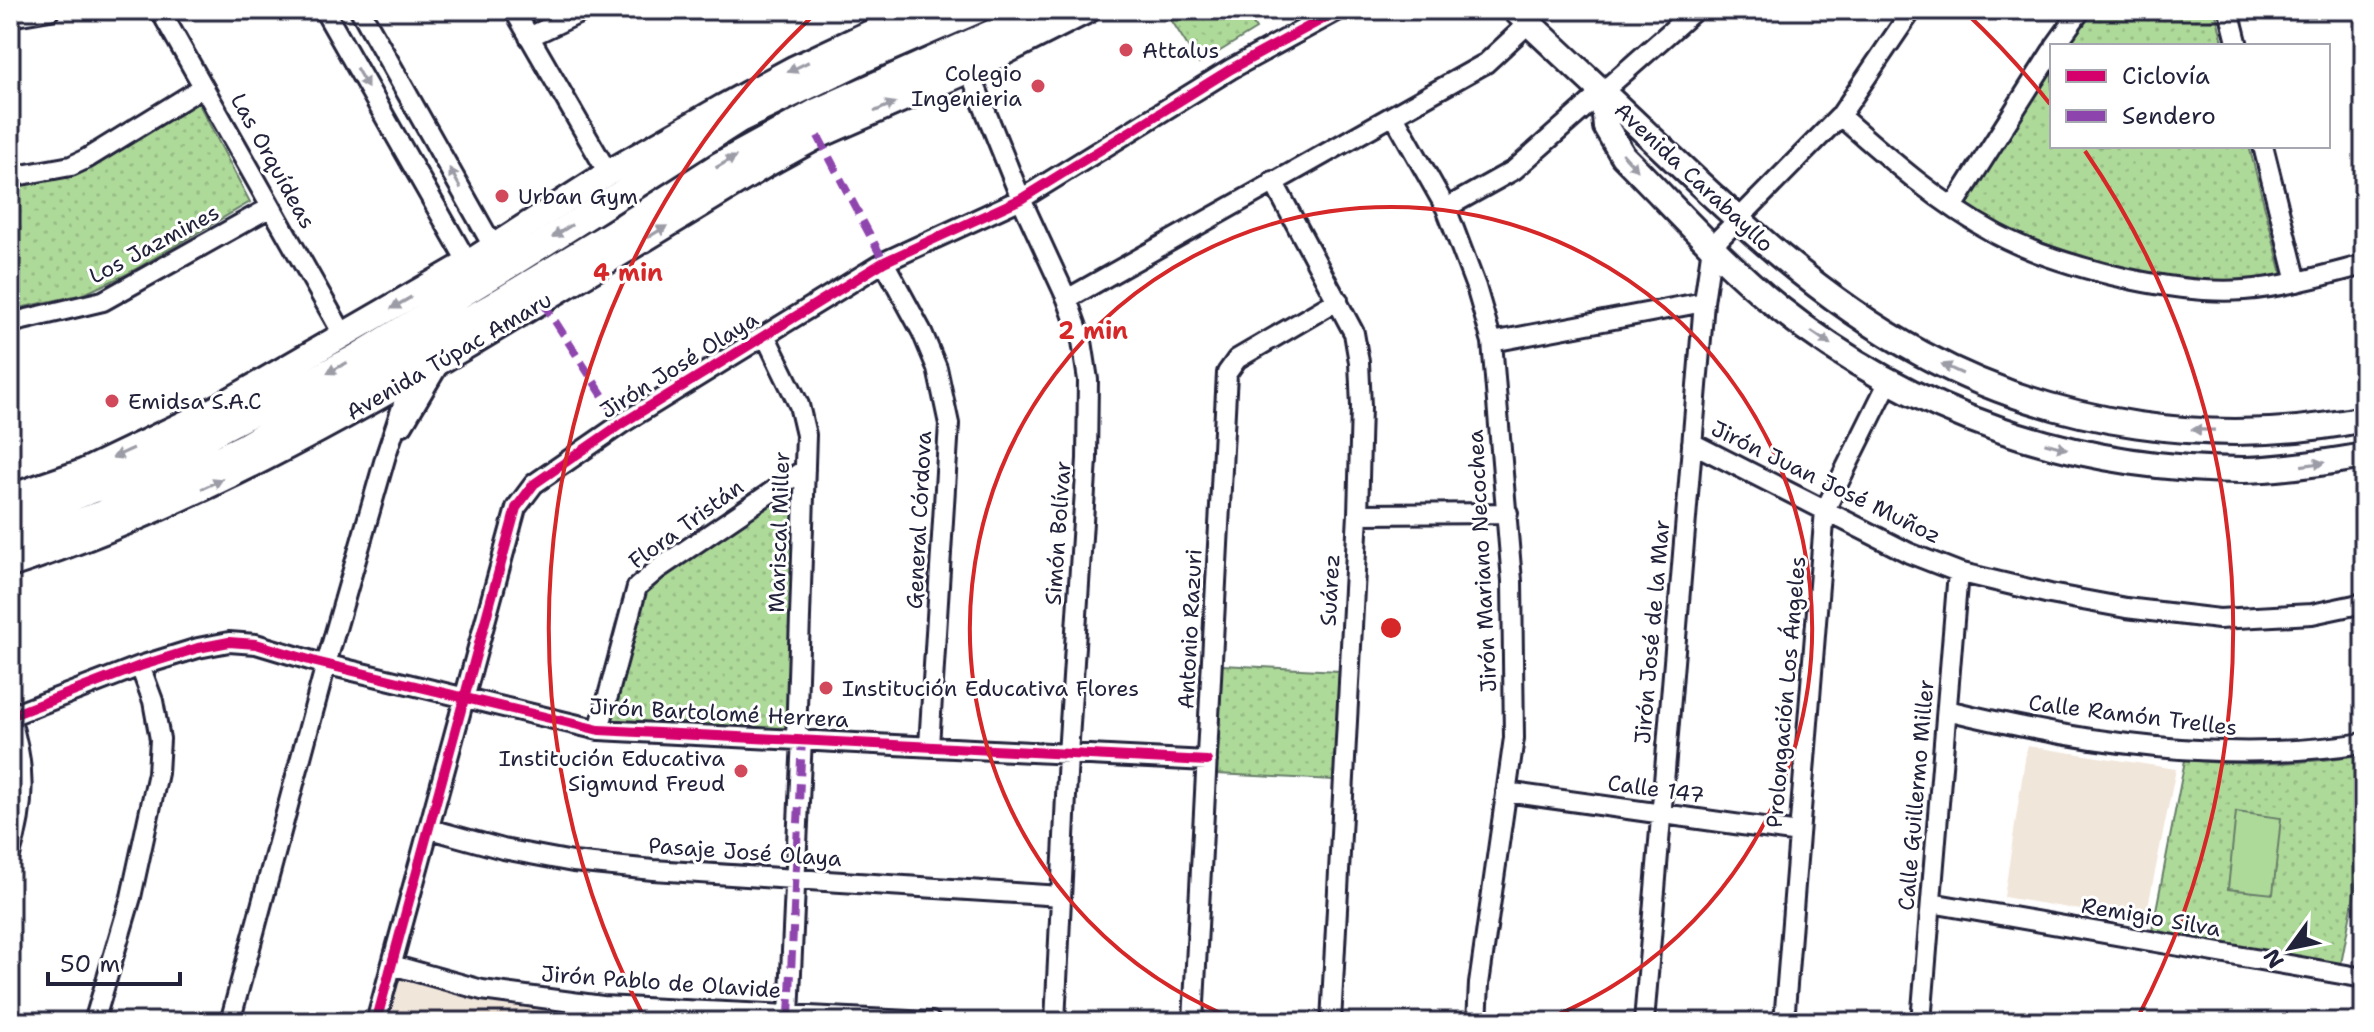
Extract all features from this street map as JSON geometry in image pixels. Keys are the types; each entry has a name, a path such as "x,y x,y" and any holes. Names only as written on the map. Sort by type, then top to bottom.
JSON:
{"highway":[{"name":"Avenida Túpac Amaru","path":"10,545 103,514 173,483 434,354 497,258 739,119 865,58 976,10"},
{"name":"Avenida Túpac Amaru","path":"10,519 103,486 184,448 354,359 463,309 625,226 719,166 807,118 1044,10"}],"main road":[{"name":"Avenida Túpac Amaru","path":"10,497 83,472 217,408 468,263 497,258 608,173 795,68 919,10"},
{"name":"Avenida Túpac Amaru","path":"10,565 83,540 187,496 279,452 410,381 434,354 818,136 969,70 1088,10"},
{"path":"1522,16 1603,92"},
{"name":"Avenida Carabayllo","path":"1603,92 1736,219 1797,271 1841,304 1921,354 1963,374 2038,402 2117,422 2169,430 2284,431 2364,419"},
{"name":"Avenida Carabayllo","path":"1603,92 1606,127 1623,156 1712,246 1776,305 1814,334 1889,381 1990,426 2064,449 2125,462 2178,468 2247,470 2305,466 2364,456"}],"street":[{"path":"10,17 50,10"},
{"name":"Las Orquídeas","path":"160,10 344,336"},
{"path":"324,10 468,263 463,309"},
{"path":"360,10 497,258"},
{"path":"514,10 608,173"},
{"path":"529,37 586,10"},
{"name":"Jirón José Olaya","path":"376,1022 516,508 534,484 621,424 884,262 1021,199 1231,69 1339,10"},
{"path":"1446,208 1514,170 1695,10"},
{"path":"1712,246 1736,219 1766,195 1840,116 1912,10"},
{"path":"2057,44 2081,10"},
{"path":"2229,10 2238,44"},
{"path":"1067,299 1486,63 1522,16"},
{"path":"1953,207 2050,54"},
{"name":"Simón Bolívar","path":"969,70 1021,199 1067,299 1082,341 1088,380 1087,459 1055,1022"},
{"path":"10,177 78,163 203,87"},
{"name":"Jirón Mariano Necochea","path":"1394,116 1446,208 1476,287 1492,342 1508,513 1514,738 1479,984 1477,1022"},
{"path":"1840,116 1893,162 1953,207 1998,235 2051,258 2143,282 2188,290 2230,290 2297,282 2364,265"},
{"path":"2264,148 2297,282"},
{"name":"Suárez","path":"1273,181 1354,333 1359,362 1358,514 1331,1022"},
{"name":"Los Jazmines","path":"10,323 103,301 271,207"},
{"name":"Jirón José de la Mar","path":"1644,1022 1704,302 1712,246"},
{"name":"General Córdova","path":"884,262 922,332 937,368 949,424 929,746"},
{"name":"Antonio Razuri","path":"1193,1022 1227,373 1237,359 1338,300"},
{"path":"1492,342 1704,302"},
{"name":"Mariscal Miller","path":"765,335 799,405 806,435 796,879 789,1015"},
{"path":"386,455 434,354"},
{"path":"230,1022 326,664 410,381"},
{"name":"Prolongación Los Ángeles","path":"1784,1022 1825,510 1889,381"},
{"name":"Jirón Juan José Muñoz","path":"1692,443 1887,543 1958,572 2050,594 2126,608 2219,619 2312,614 2364,603"},
{"name":"Flora Tristán","path":"599,730 637,587 658,569 805,469"},
{"path":"1358,514 1508,513"},
{"name":"Calle Guillermo Miller","path":"1921,1022 1958,572"},
{"name":"Jirón Bartolomé Herrera","path":"10,717 140,666 229,642 256,644 599,730 1207,761"},
{"path":"94,1022 131,897 158,773 158,727 153,701 140,666"},
{"name":"Calle Ramón Trelles","path":"1947,710 2070,737 2179,749 2234,753 2314,751 2364,743"},
{"path":"10,717 20,748 23,787 19,826 10,855"},
{"name":"Calle 147","path":"1506,792 1799,833"},
{"name":"Pasaje José Olaya","path":"430,829 503,849 573,862 1061,896"},
{"name":"Remigio Silva","path":"1931,903 2364,978"},
{"name":"Jirón Pablo de Olavide","path":"392,965 482,990 602,1006 931,1022"}],"shaded area":[{"path":"2027,746 2176,769 2145,921 2004,897"},
{"path":"400,980 484,1002 645,1022 389,1022"}],"green space":[{"path":"1165,10 1244,10 1256,29 1199,64"},
{"path":"2095,10 2215,10 2224,44 2066,44"},
{"path":"2050,70 2050,148 2250,148 2282,274 2251,283 2208,287 2094,263 2030,242 1963,204"},
{"path":"198,102 250,202 127,274 84,294 10,310 10,187 91,169"},
{"path":"798,484 788,732 610,721 642,596 651,584"},
{"path":"1222,665 1339,671 1334,780 1217,774"},
{"path":"2364,754 2364,843 2341,964 2152,931 2185,760 2274,763"},
{"path":"2236,812 2281,818 2273,894 2228,889"}],"marked path":[{"path":"818,136 884,262"},
{"path":"542,301 621,424"},
{"path":"789,1015 802,738"}],"cycle path":[{"path":"376,1022 516,508 534,484 621,424 884,262 1021,199 1231,69 1339,10"},
{"path":"10,716 140,666 229,642 256,644 316,662 599,730 1207,761"}],"place":[{"name":"Attalus","path":"1126,50"},
{"name":"Colegio Ingenieria","path":"1038,86"},
{"name":"Urban Gym","path":"502,196"},
{"name":"Emidsa S.A.C","path":"112,401"},
{"name":"Institución Educativa Flores","path":"826,688"},
{"name":"Institución Educativa Sigmund Freud","path":"741,771"}]}
